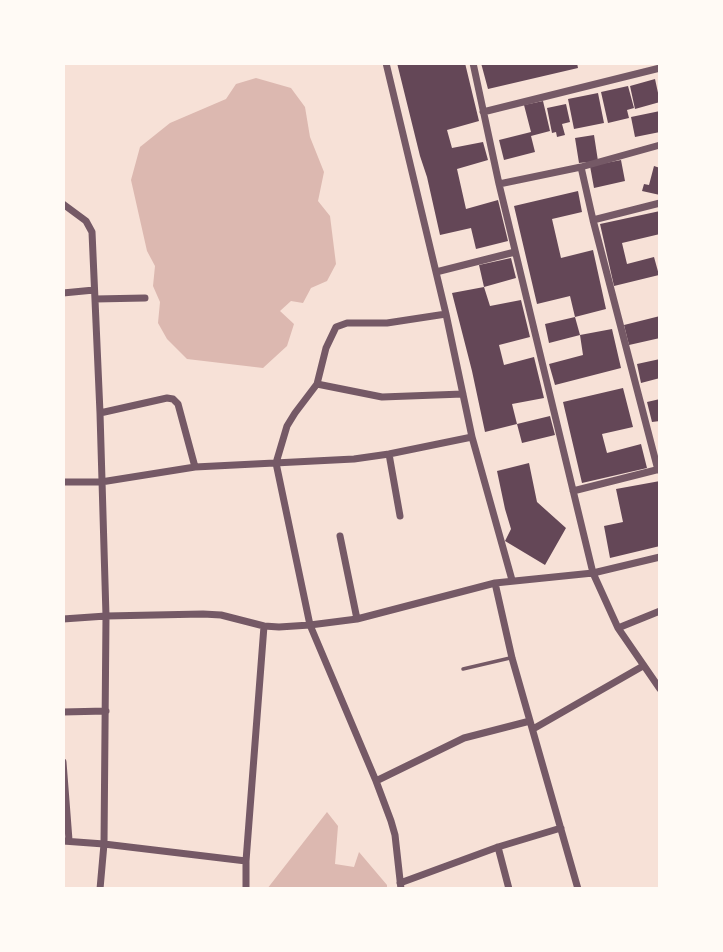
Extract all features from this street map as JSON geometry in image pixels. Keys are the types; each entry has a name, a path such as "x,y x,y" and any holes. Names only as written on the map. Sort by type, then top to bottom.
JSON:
{"street":[{"path":"386,63 446,314 472,437 512,580"},
{"path":"473,63 515,253 593,573 618,628 660,689"},
{"path":"482,112 660,69 659,63"},
{"path":"499,184 581,167 660,145"},
{"path":"573,492 659,470 581,167"},
{"path":"593,220 660,203"},
{"path":"63,204 86,221 92,232 106,616 104,844 100,889"},
{"path":"436,272 515,253"},
{"path":"63,293 145,298"},
{"path":"446,314 387,323 347,323 336,327 326,348 317,384 287,426 276,463 310,625 376,781 395,835 400,886 498,847 561,828"},
{"path":"317,384 382,397 464,394"},
{"path":"100,413 167,398 173,399 178,404 195,467"},
{"path":"63,482 102,482 195,467 354,459 472,437"},
{"path":"389,454 400,516"},
{"path":"340,536 357,619"},
{"path":"63,619 203,614 220,615 264,626 310,625 357,619 495,583 593,573 660,558"},
{"path":"495,583 530,721 578,889"},
{"path":"618,628 660,611"},
{"path":"246,889 264,626"},
{"path":"533,729 643,666"},
{"path":"63,712 106,711"},
{"path":"376,781 464,738 530,721"},
{"path":"63,762 66,841 246,861"},
{"path":"498,847 509,889"}],"lane":[{"path":"463,669 513,658"}],"shaded area":[{"path":"256,78 291,88 305,107 310,137 324,172 318,201 330,216 336,264 327,281 311,288 303,303 291,301 280,311 294,324 287,346 263,368 187,359 167,339 158,323 160,302 153,286 155,266 147,251 131,180 140,147 170,123 226,99 236,84"},
{"path":"327,812 338,826 335,864 354,867 359,852 387,885 387,889 267,889"}],"building":[{"path":"397,63 465,63 479,121 447,130 452,148 483,142 488,160 457,169 466,209 498,200 508,241 476,249 471,228 440,235"},
{"path":"481,63 577,63 578,68 488,89"},
{"path":"655,79 660,102 635,109 630,86"},
{"path":"628,86 634,108 627,110 629,118 608,123 601,92"},
{"path":"598,93 604,123 574,129 568,99"},
{"path":"543,101 550,131 531,136 535,152 504,160 499,140 531,132 524,105"},
{"path":"566,104 570,122 562,124 565,135 557,137 556,132 552,133 547,108"},
{"path":"660,111 660,132 635,137 631,117"},
{"path":"594,135 598,161 579,163 575,138"},
{"path":"621,160 625,181 594,188 590,166"},
{"path":"654,166 660,168 660,195 642,191 644,184 649,185"},
{"path":"578,191 582,212 552,219 561,258 593,250 606,309 575,317 570,296 537,304 514,206"},
{"path":"660,211 660,234 622,243 627,264 654,257 659,275 614,286 600,224"},
{"path":"511,258 516,278 484,287 479,265"},
{"path":"484,287 490,306 521,300 530,337 499,345 504,365 534,357 544,398 512,404 517,424 485,432 452,293"},
{"path":"660,316 660,338 629,345 624,325"},
{"path":"575,317 580,335 549,343 545,324"},
{"path":"612,329 621,368 555,385 549,364 583,355 580,335"},
{"path":"660,359 660,378 641,383 637,364"},
{"path":"623,388 633,427 602,434 607,453 641,444 647,468 582,483 563,402"},
{"path":"660,399 660,421 652,422 647,402"},
{"path":"550,416 555,435 522,443 517,424"},
{"path":"529,463 537,502 566,528 545,565 505,541 511,529 497,471"},
{"path":"660,481 660,546 610,558 604,526 623,522 616,489"}]}
